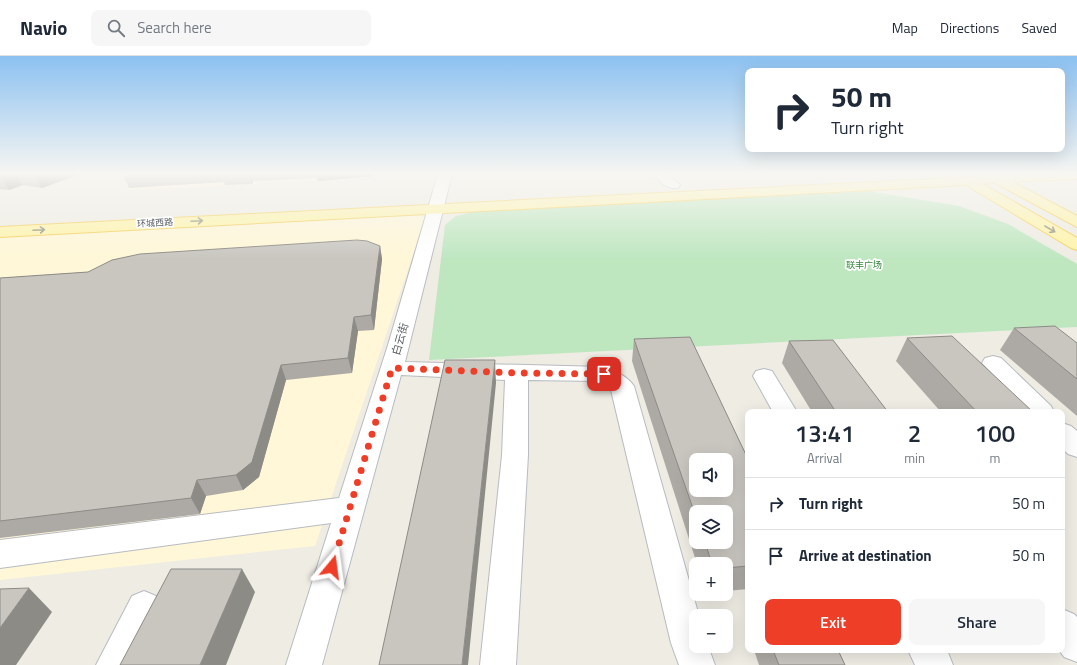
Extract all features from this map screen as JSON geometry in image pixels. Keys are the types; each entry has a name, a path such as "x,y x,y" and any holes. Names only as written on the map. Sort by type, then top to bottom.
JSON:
{"main road":[{"name":"环城西路","path":"168,210 289,202"},
{"name":"环城西路","path":"0,232 334,202"},
{"path":"1005,202 1077,245"},
{"path":"1041,202 1077,222"}],"street":[{"name":"白云街","path":"304,665 392,368 437,202"},
{"path":"994,363 1039,409"},
{"path":"392,368 517,373 604,374 622,386 689,643 697,665"},
{"path":"498,665 515,455 517,373"},
{"path":"764,376 783,409"},
{"path":"1065,435 1077,447"},
{"path":"0,554 349,509"},
{"path":"114,665 144,607"},
{"path":"1065,630 1077,644"},
{"path":"928,653 935,665"}],"shaded area":[{"path":"411,215 426,216 315,546 0,580 0,237"}],"green space":[{"name":"联丰广场","path":"653,202 937,202 959,206 1008,224 1077,264 1077,327 429,360 445,225 456,216 473,212"}],"building":[{"path":"357,240 367,241 380,246 371,315 354,317 348,358 281,365 252,462 236,475 197,480 191,498 0,521 0,278 88,272 112,260 140,254"},
{"path":"1055,326 1077,343 1077,379 1014,328"},
{"path":"952,336 1030,409 974,409 907,338"},
{"path":"690,337 745,453 745,566 733,567 733,557 710,557 707,549 733,549 733,505 692,505 689,497 733,497 733,453 689,453 689,497 634,339"},
{"path":"833,340 886,409 834,409 789,341"},
{"path":"445,360 495,360 462,665 379,665"},
{"path":"171,569 242,569 200,665 120,665"},
{"path":"29,588 0,628 0,589"},
{"path":"774,653 839,653 845,665 779,665"}],"route":[{"path":"332,567 392,368 517,373 604,374"}]}
